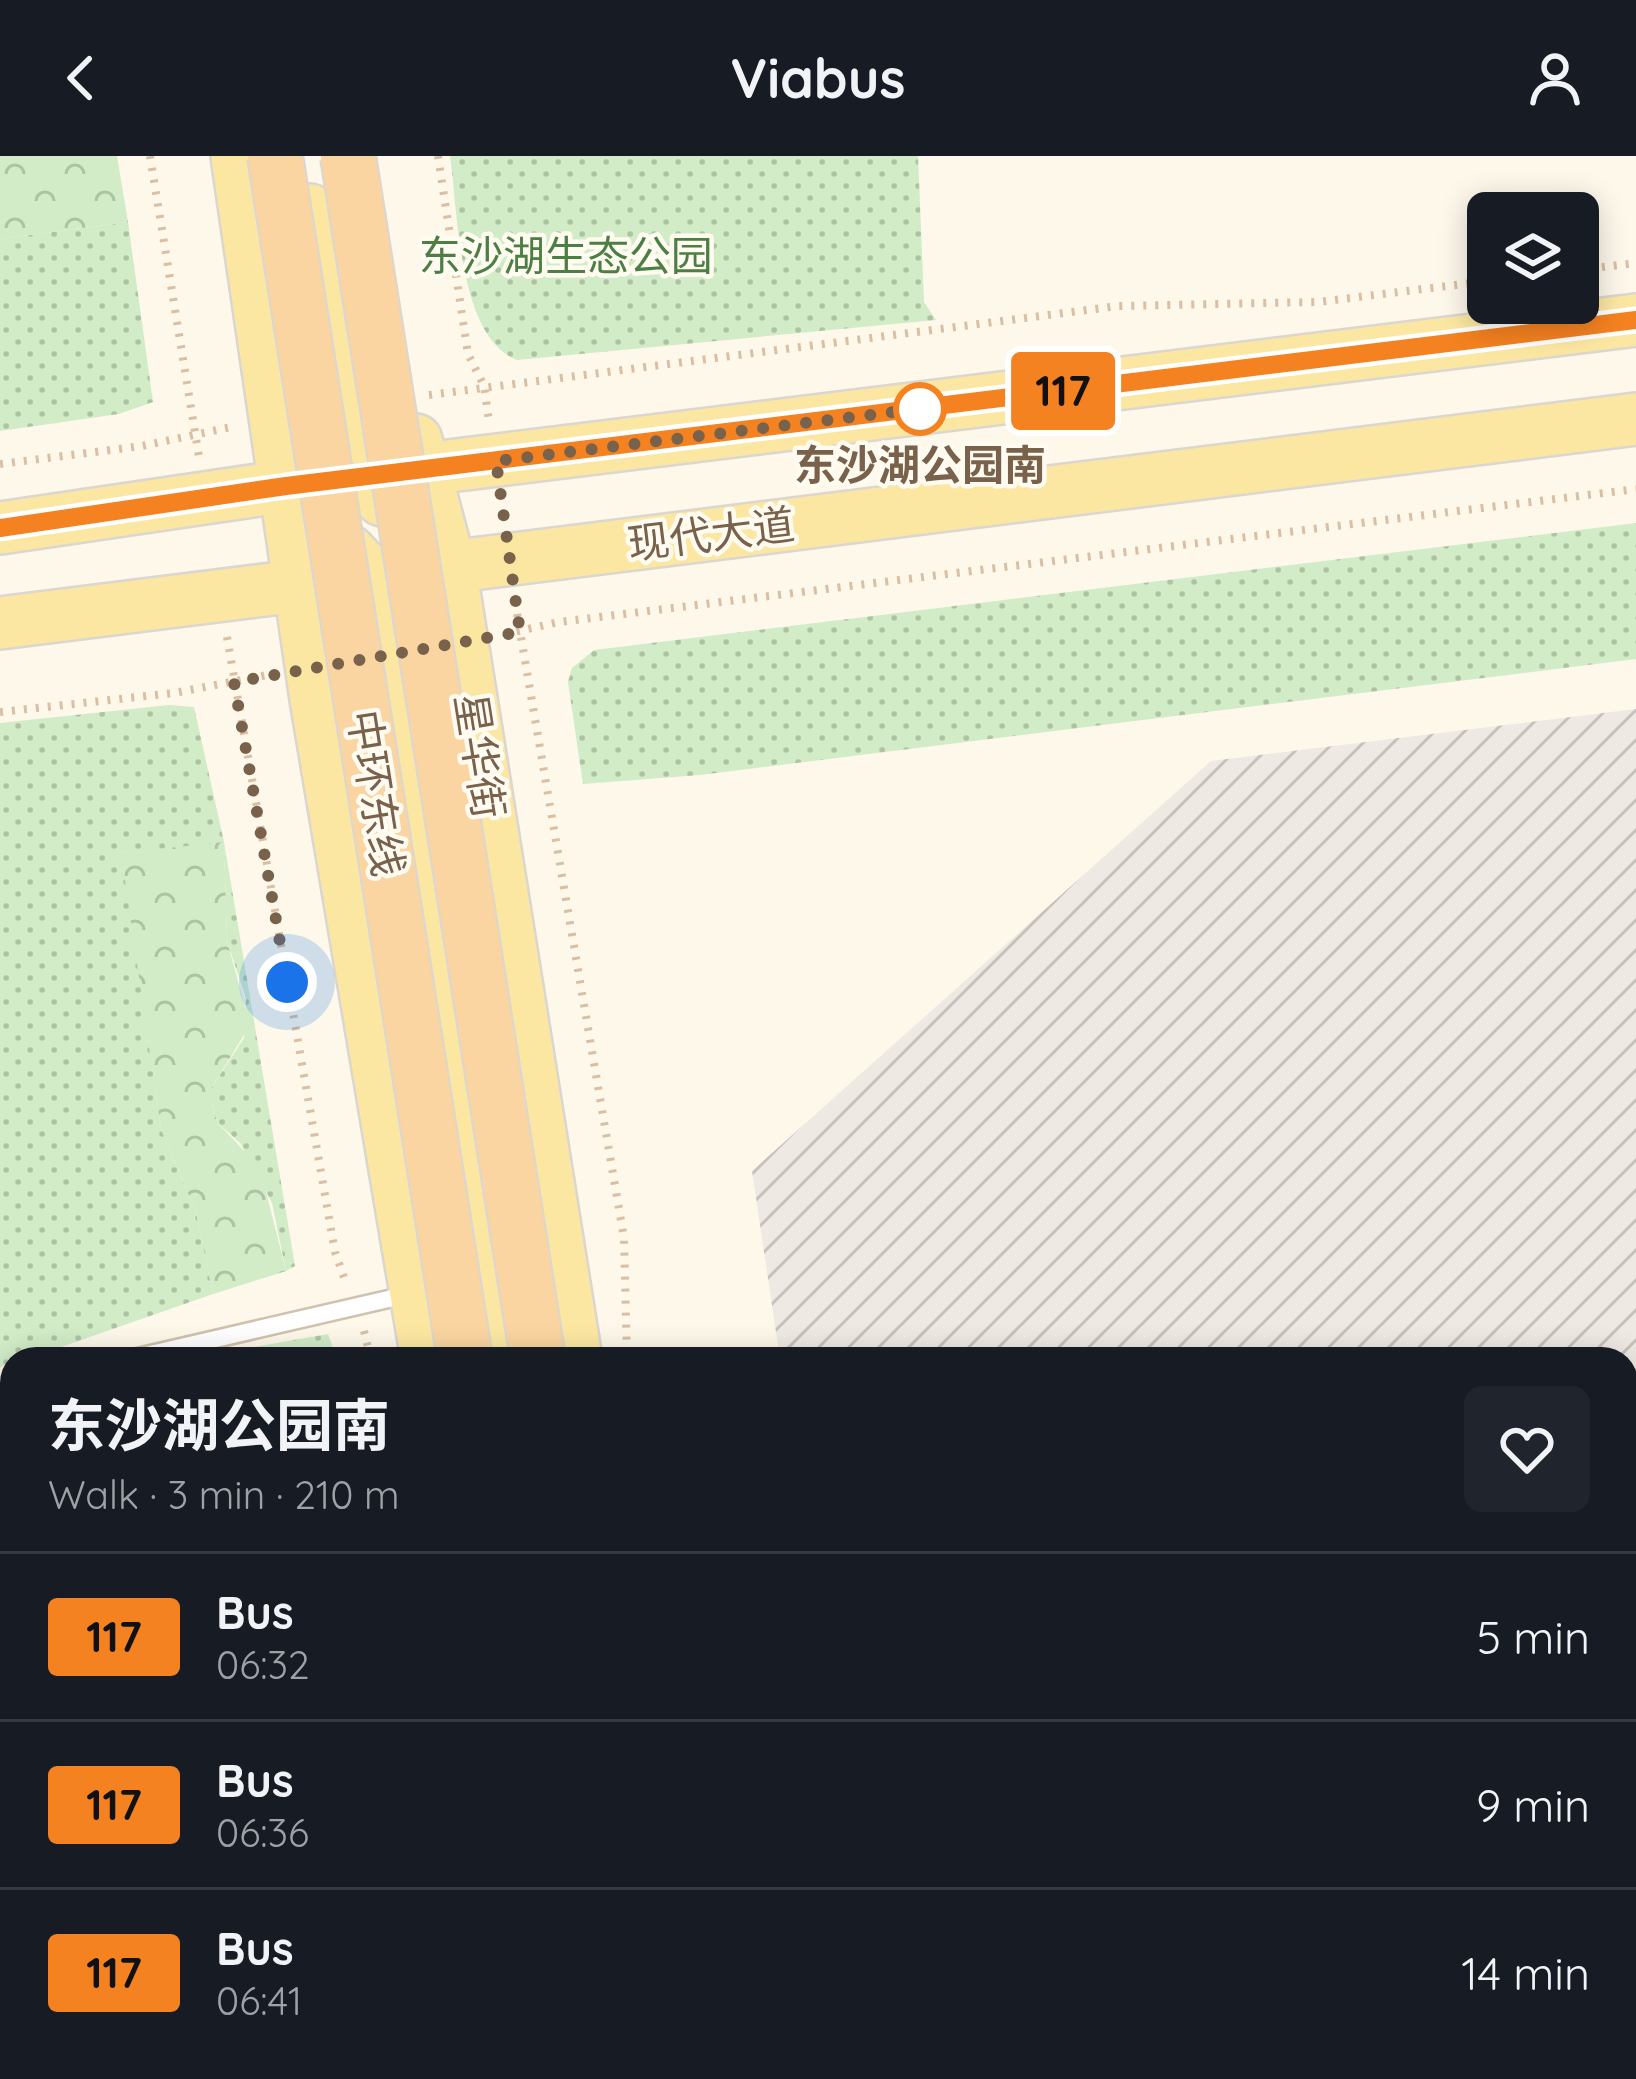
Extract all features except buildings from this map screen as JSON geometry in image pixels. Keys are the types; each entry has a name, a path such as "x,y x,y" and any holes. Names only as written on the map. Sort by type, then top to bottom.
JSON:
{"highway":[{"name":"中环东线","path":"279,156 463,1347"},
{"name":"中环东线","path":"348,156 536,1347"}],"main road":[{"path":"237,156 311,665 426,1347"},
{"path":"279,156 315,242"},
{"path":"302,156 358,478 450,566"},
{"name":"星华街","path":"367,156 406,398 450,566 463,640 574,1347"},
{"path":"0,528 286,486 1636,320"},
{"name":"现代大道","path":"0,623 298,582 1636,419"},
{"path":"286,486 373,576 416,813 490,1310 512,1347"},
{"path":"416,813 517,984"}],"lane":[{"path":"180,1347 417,1292"}],"path":[{"path":"151,156 206,500"},
{"path":"438,156 468,355 484,386 496,461"},
{"path":"1599,267 1636,263"},
{"path":"406,398 1118,306 1318,302 1467,284"},
{"path":"0,464 196,436 274,417"},
{"path":"463,640 559,622 1636,489"},
{"path":"509,559 624,1238 627,1347"},
{"path":"219,594 335,1252 367,1347"},
{"path":"0,712 234,682 311,665"}],"shaded area":[{"path":"1636,709 1636,1347 778,1347 752,1171 1211,761"}],"green space":[{"path":"0,156 117,156 128,222 0,239"},
{"name":"东沙湖生态公园","path":"450,156 918,156 924,302 936,320 517,360 498,347 472,300 459,239"},
{"path":"128,222 153,402 119,414 0,431 0,239"},
{"path":"1636,523 1636,659 700,775 583,784 568,682 572,668 594,650"},
{"path":"169,705 194,707 224,842 295,1266 286,1271 272,1203 240,1143 217,1122 212,1103 212,1087 244,1038 246,998 227,941 224,843 122,853 161,1129 196,1212 213,1294 61,1347 0,1347 0,723"},
{"path":"224,842 227,941 250,1025 212,1087 212,1104 217,1122 260,1168 286,1271 213,1294 196,1212 161,1129 121,853"},
{"path":"328,1334 333,1347 254,1347"}],"bus line":[{"name":"117","path":"0,528 149,510 286,486 1636,320"}],"place":[{"name":"东沙湖公园南","path":"920,409"}],"route":[{"path":"287,982 234,682 520,632 496,461 943,406 920,409"}]}
